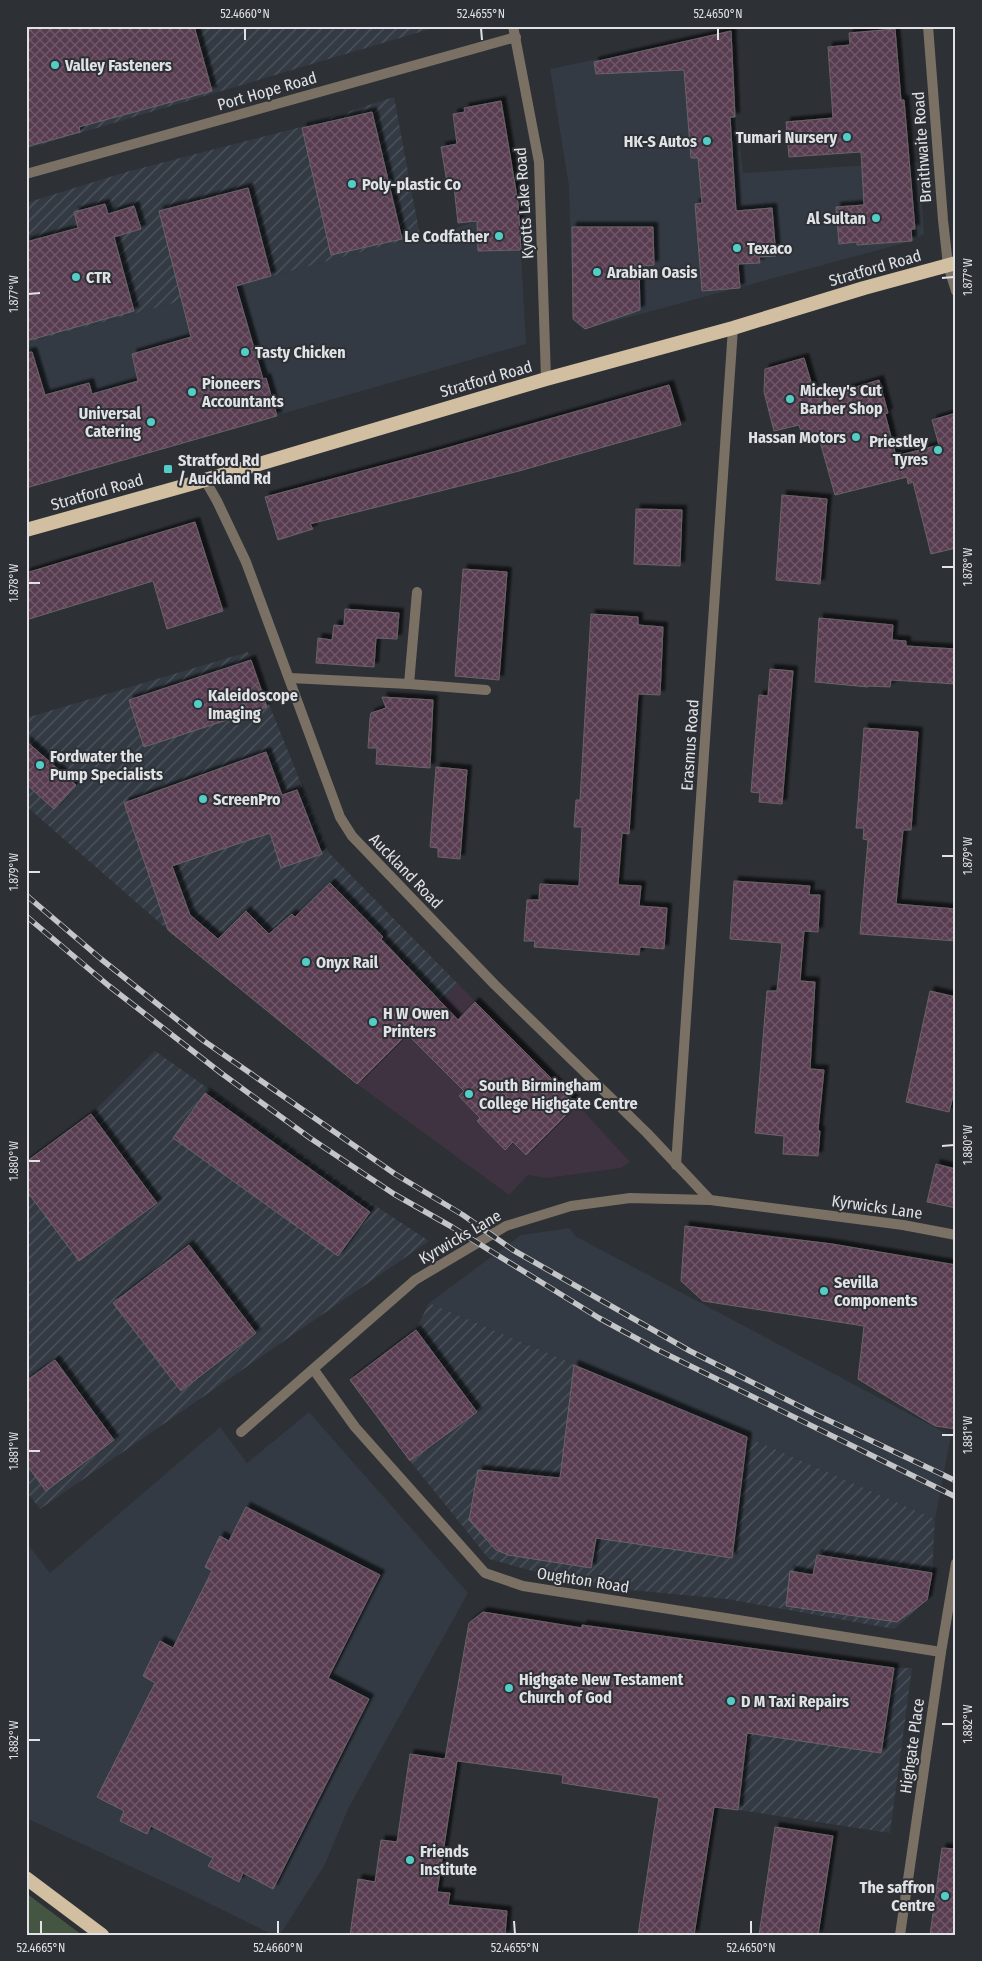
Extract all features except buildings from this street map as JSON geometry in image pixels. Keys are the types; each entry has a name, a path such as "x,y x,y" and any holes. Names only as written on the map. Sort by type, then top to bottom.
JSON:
{"highway":[{"name":"Stratford Road","path":"26,530 205,480 546,379 733,328 952,264"},
{"path":"26,1878 102,1935"}],"street":[{"name":"Kyotts Lake Road","path":"513,26 539,162 546,379"},
{"name":"Braithwaite Road","path":"928,26 943,220 956,291"},
{"name":"Port Hope Road","path":"26,174 516,37"},
{"name":"Erasmus Road","path":"676,1165 733,328"},
{"name":"Auckland Road","path":"205,480 246,562 340,817 352,836 495,985 648,1133 710,1200"},
{"path":"409,684 417,592"},
{"path":"290,678 486,690"},
{"name":"Kyrwicks Lane","path":"241,1432 415,1280 506,1226 571,1206 630,1198 710,1200 903,1225 956,1235"},
{"name":"Oughton Road","path":"314,1370 355,1427 485,1573 523,1586 941,1652"},
{"name":"Highgate Place","path":"900,1935 956,1562"}],"shaded area":[{"path":"26,26 440,26 26,149"},
{"path":"732,31 737,118 743,173 919,162 924,234 912,241 585,329 573,319 569,186 550,69"},
{"path":"394,97 420,236 26,343 26,203 126,172 301,127"},
{"path":"519,219 526,344 26,487 26,343 420,236 450,230 477,221"},
{"path":"248,652 329,853 458,984 357,1084 168,930 26,806 26,718"},
{"name":"South Birmingham College Highgate Centre","path":"458,984 577,1104 630,1162 621,1168 547,1178 528,1175 509,1195 357,1084"},
{"path":"155,1051 374,1205 429,1241 40,1509 26,1491 26,1162 91,1114"},
{"path":"570,1228 575,1236 951,1436 935,1519 747,1437 429,1303 521,1235"},
{"path":"429,1303 747,1437 935,1519 932,1573 927,1600 894,1629 727,1599 587,1586 489,1559 410,1461 350,1380 416,1330"},
{"path":"309,1412 468,1593 349,1807 324,1866 280,1935 273,1935 190,1894 26,1818 26,1542 50,1573 220,1427 247,1463"},
{"name":"D M Taxi Repairs","path":"582,1625 894,1668 912,1668 890,1833 562,1783"}],"green space":[{"path":"26,1893 82,1935 26,1935"}],"railway":[{"path":"26,895 101,959 204,1041 395,1174 463,1215 513,1250 690,1351 815,1414 956,1481"},
{"path":"26,916 109,986 221,1073 310,1138 394,1194 452,1227 599,1318 656,1349 956,1497"}],"place":[{"name":"Valley Fasteners","path":"55,65"},
{"name":"Tumari Nursery","path":"847,137"},
{"name":"HK-S Autos","path":"707,141"},
{"name":"Poly-plastic Co","path":"352,184"},
{"name":"Al Sultan","path":"876,218"},
{"name":"Le Codfather","path":"499,236"},
{"name":"Texaco","path":"737,248"},
{"name":"Arabian Oasis","path":"597,272"},
{"name":"CTR","path":"76,277"},
{"name":"Tasty Chicken","path":"245,352"},
{"name":"Pioneers Accountants","path":"192,392"},
{"name":"Mickey's Cut Barber Shop","path":"790,399"},
{"name":"Universal Catering","path":"151,422"},
{"name":"Hassan Motors","path":"856,437"},
{"name":"Priestley Tyres","path":"938,450"},
{"name":"Stratford Rd / Auckland Rd","path":"168,469"},
{"name":"Kaleidoscope Imaging","path":"198,704"},
{"name":"Fordwater the Pump Specialists","path":"40,765"},
{"name":"ScreenPro","path":"203,799"},
{"name":"Onyx Rail","path":"306,962"},
{"name":"H W Owen Printers","path":"373,1022"},
{"name":"South Birmingham College Highgate Centre","path":"469,1094"},
{"name":"Sevilla Components","path":"824,1291"},
{"name":"Highgate New Testament Church of God","path":"509,1688"},
{"name":"D M Taxi Repairs","path":"731,1701"},
{"name":"Friends Institute","path":"410,1860"},
{"name":"The saffron Centre","path":"945,1896"}]}
